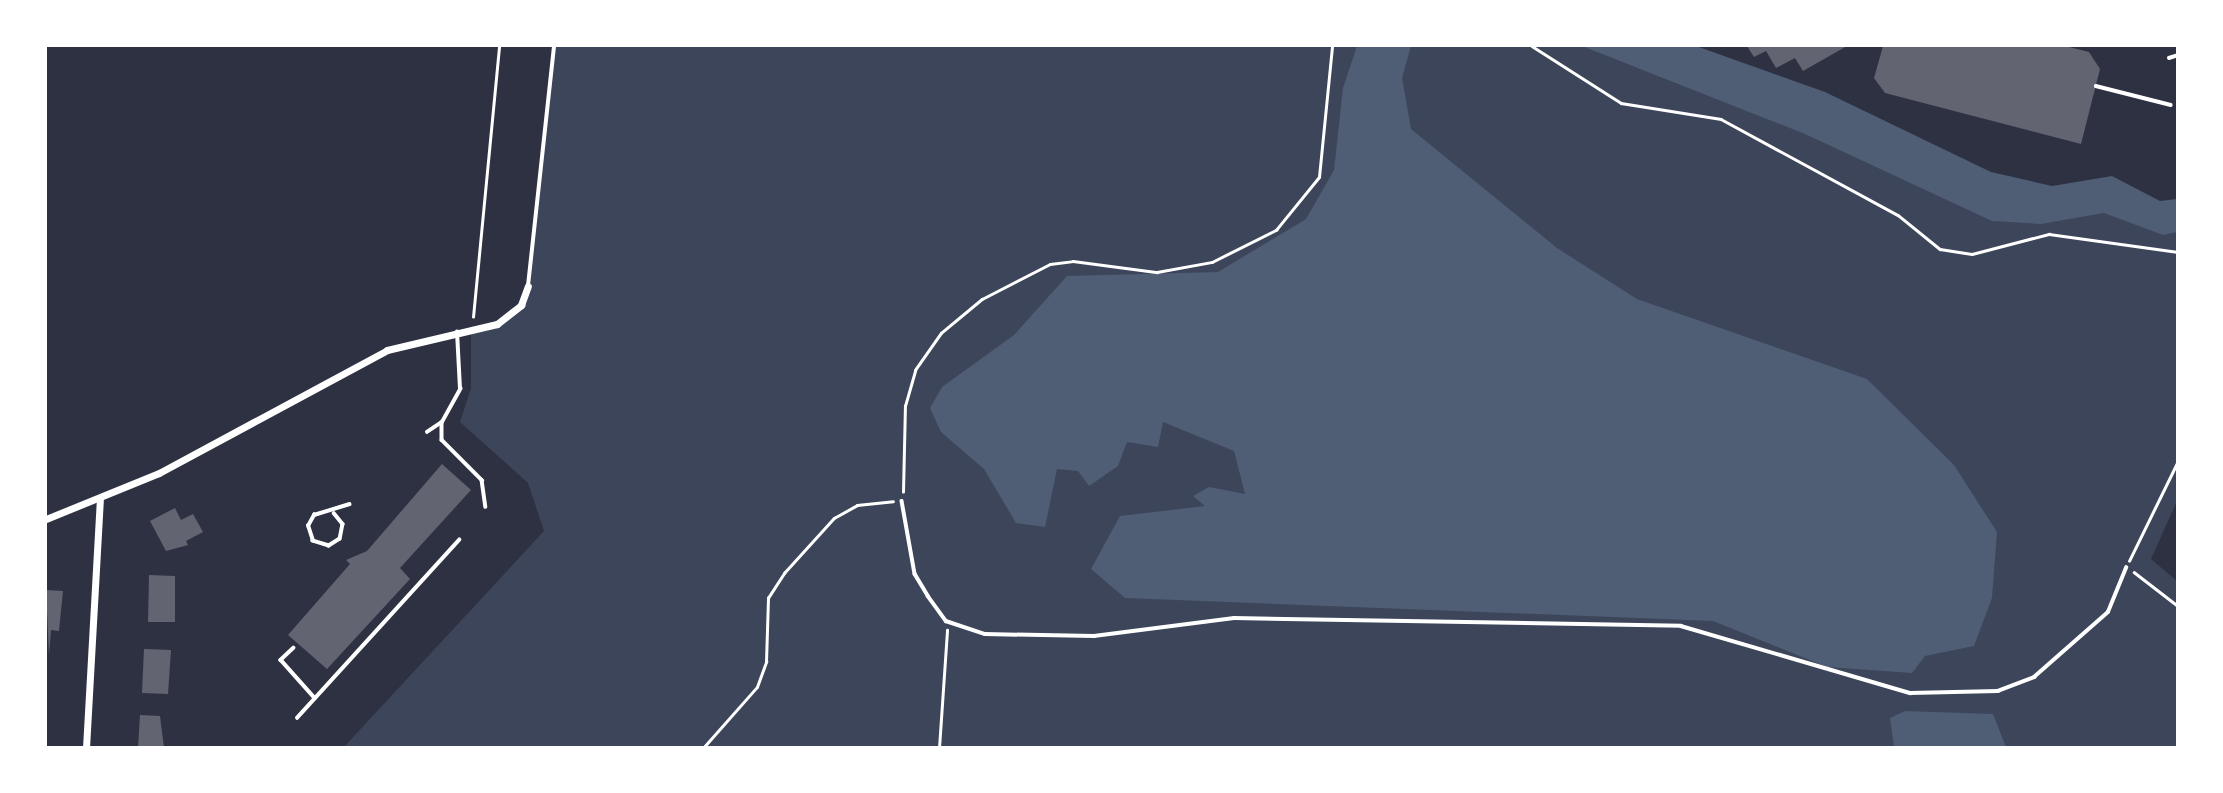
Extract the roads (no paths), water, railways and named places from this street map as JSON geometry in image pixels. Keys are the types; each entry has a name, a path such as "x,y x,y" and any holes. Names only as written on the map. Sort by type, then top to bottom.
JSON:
{"street":[{"path":"46,519 100,500 387,350 509,318 528,286"},
{"path":"86,747 100,500"}],"lane":[{"path":"528,286 554,46"},
{"path":"2169,58 2178,55"},
{"path":"2096,86 2171,105"},
{"path":"427,432 442,422 460,389 456,330"},
{"path":"442,422 442,440 482,480 486,507"},
{"path":"902,500 915,574 946,621 985,634 1094,636 1234,618 1681,626 1867,685 1959,695 1998,691 2034,677 2108,612 2126,568"},
{"path":"334,513 343,524 340,539 318,545 308,533 309,520 322,511 334,513 349,504"},
{"path":"297,718 459,540"},
{"path":"293,648 281,660 315,698"}]}
